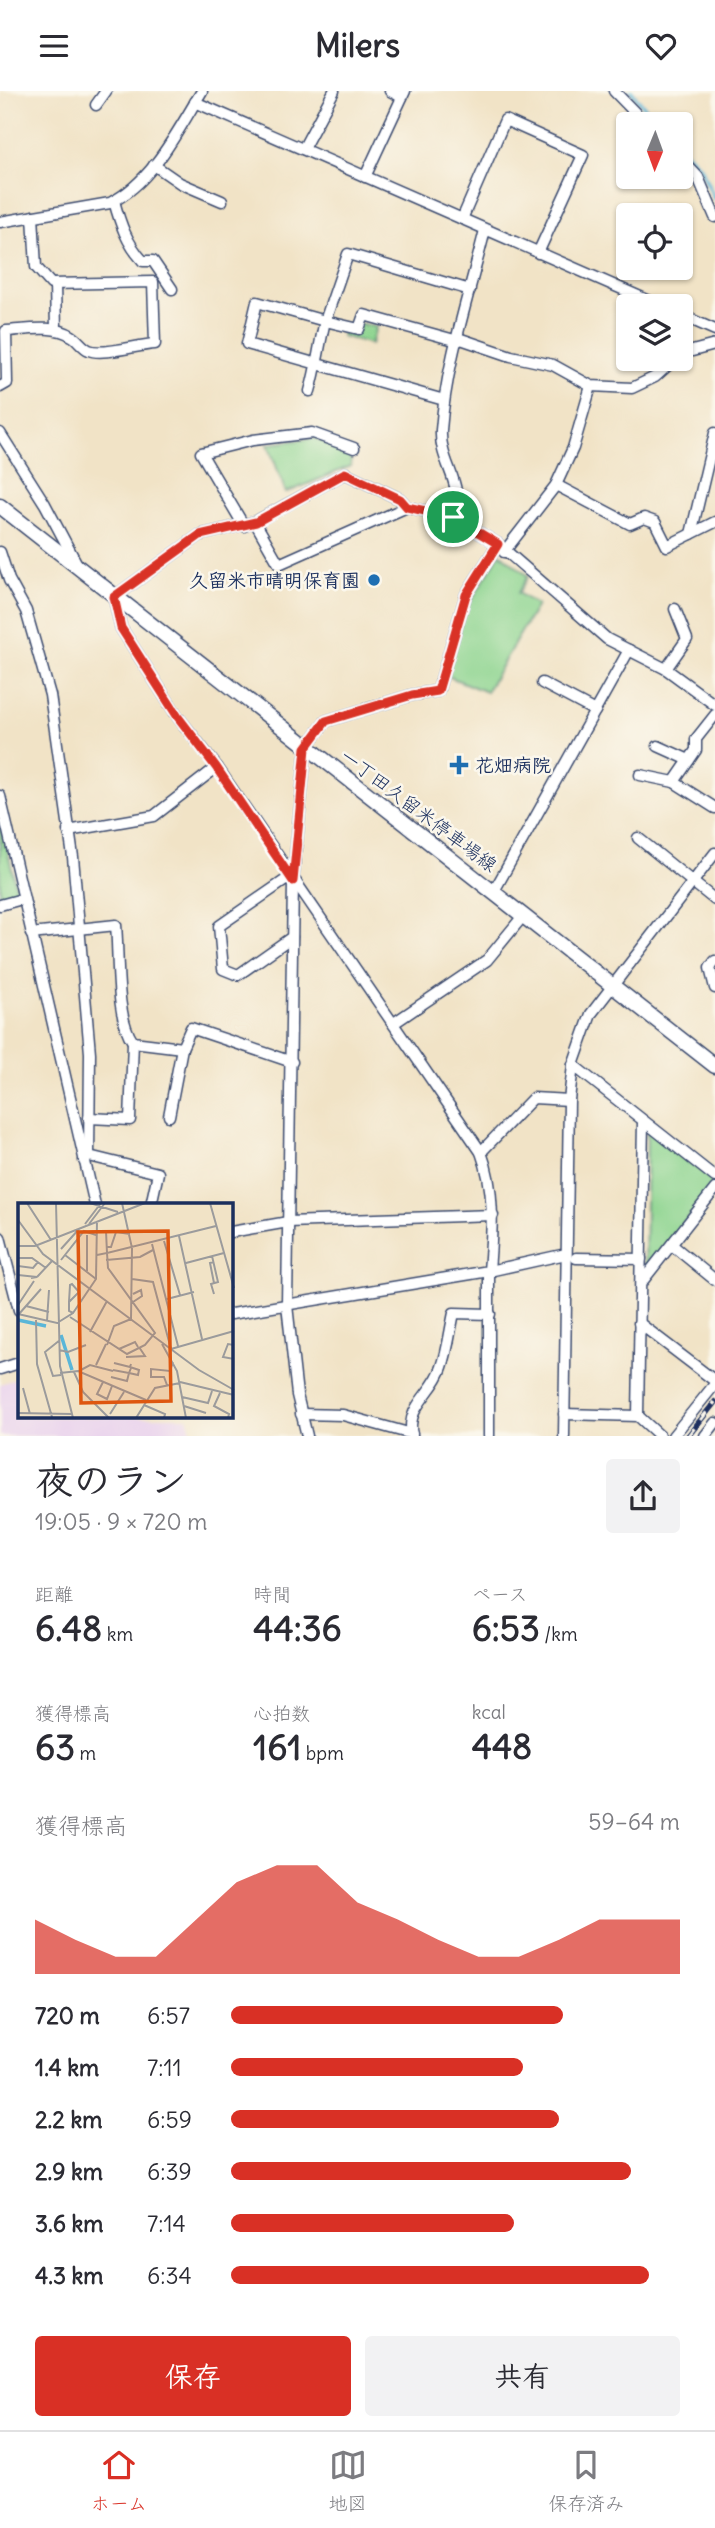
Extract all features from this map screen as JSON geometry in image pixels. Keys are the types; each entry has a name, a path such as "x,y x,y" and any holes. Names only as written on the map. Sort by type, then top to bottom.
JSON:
{"main road":[{"name":"一丁田久留米停車場線","path":"0,506 715,1066"}],"street":[{"path":"96,105 106,91"},
{"path":"0,222 124,197 154,165 202,91"},
{"path":"303,149 334,91"},
{"path":"366,177 404,94 390,91"},
{"path":"614,91 634,112"},
{"path":"195,102 633,294"},
{"path":"462,219 505,120 517,125 583,155 538,253"},
{"path":"154,165 180,183 222,201"},
{"path":"693,172 698,177 715,216"},
{"path":"114,201 123,234 131,240 143,261 153,261 172,289"},
{"path":"0,387 7,383 6,331 56,329 70,334 89,351 110,352 128,345 155,344 153,282 51,284 36,267 33,216"},
{"path":"453,517 460,499 442,448 444,400 485,230"},
{"path":"310,391 318,365 316,357 325,321 348,254 470,290"},
{"path":"55,284 56,329"},
{"path":"444,400 247,344 257,302 359,329 363,315 553,365 592,386 632,388 662,371"},
{"path":"693,320 715,330"},
{"path":"693,351 715,345"},
{"path":"307,1436 287,1305 292,1062 291,879 306,748 326,721 412,695 438,691 466,595 501,548 556,485 573,448 592,386"},
{"path":"0,433 45,504 80,570"},
{"path":"244,526 201,453 253,440 312,433 354,448"},
{"path":"691,534 715,433"},
{"path":"407,507 400,499 345,473 256,522 200,535 114,597 121,628 178,717 216,767 291,879 394,1023 481,1153 488,1170 493,1215 489,1271 489,1436"},
{"path":"556,485 630,524 644,518 655,522 667,546 715,521"},
{"path":"256,522 279,564 407,507 453,517 501,548 566,601 607,639 666,669 715,705"},
{"path":"0,552 9,580 26,611 50,695 73,857 90,1053 86,1158"},
{"path":"666,669 687,639 675,610"},
{"path":"494,891 629,650"},
{"path":"542,683 595,711"},
{"path":"674,782 696,750 696,739 715,715"},
{"path":"657,746 689,760"},
{"path":"68,831 154,816 216,767"},
{"path":"640,775 674,782 715,808"},
{"path":"0,796 95,1203"},
{"path":"638,838 715,900"},
{"path":"564,1436 571,1256 569,1100 573,1065 591,1014 715,853"},
{"path":"291,879 219,926 223,968 238,975 292,937"},
{"path":"0,905 22,899"},
{"path":"394,1023 487,960 523,916"},
{"path":"30,934 116,925 123,1013 127,1033 133,1042 130,1120 89,1118"},
{"path":"715,961 710,968 715,988"},
{"path":"169,1116 182,1048 191,1028 292,1062"},
{"path":"133,1042 182,1048"},
{"path":"573,1065 715,1177"},
{"path":"481,1153 533,1098 569,1100"},
{"path":"638,1416 643,1121"},
{"path":"86,1158 158,1173 151,1203"},
{"path":"641,1283 715,1189"},
{"path":"233,1232 288,1222 493,1215"},
{"path":"0,1237 18,1306"},
{"path":"672,1245 715,1280"},
{"path":"233,1314 571,1256 641,1259"},
{"path":"302,1414 343,1415 412,1435 410,1424 416,1407 441,1370 454,1313 489,1314"},
{"path":"639,1323 715,1383 673,1436"},
{"path":"0,1369 18,1363"},
{"path":"564,1414 638,1416 660,1436"},
{"path":"705,1436 715,1423"}],"shaded area":[{"path":"18,1378 18,1419 188,1419 193,1436 0,1436 0,1384"}],"green space":[{"path":"363,324 376,327 371,344 341,336 343,329"},
{"path":"314,438 350,452 351,466 286,493 268,444"},
{"path":"500,553 528,576 518,593 537,605 486,692 445,675 464,612"},
{"path":"0,821 17,893 0,897"},
{"path":"647,1129 715,1181 715,1185 645,1272"}],"waterway":[{"path":"631,91 649,112"},
{"path":"693,160 700,167 715,200"}],"railway":[{"path":"688,1436 715,1402"}],"place":[{"name":"久留米市晴明保育園","path":"374,580"},
{"name":"花畑病院","path":"459,765"}],"route":[{"path":"345,473 400,499 407,507 453,517 498,544 466,595 438,691 412,695 326,721 306,748 293,881 216,767 178,717 121,628 114,597 200,535 256,522 345,473"}]}
